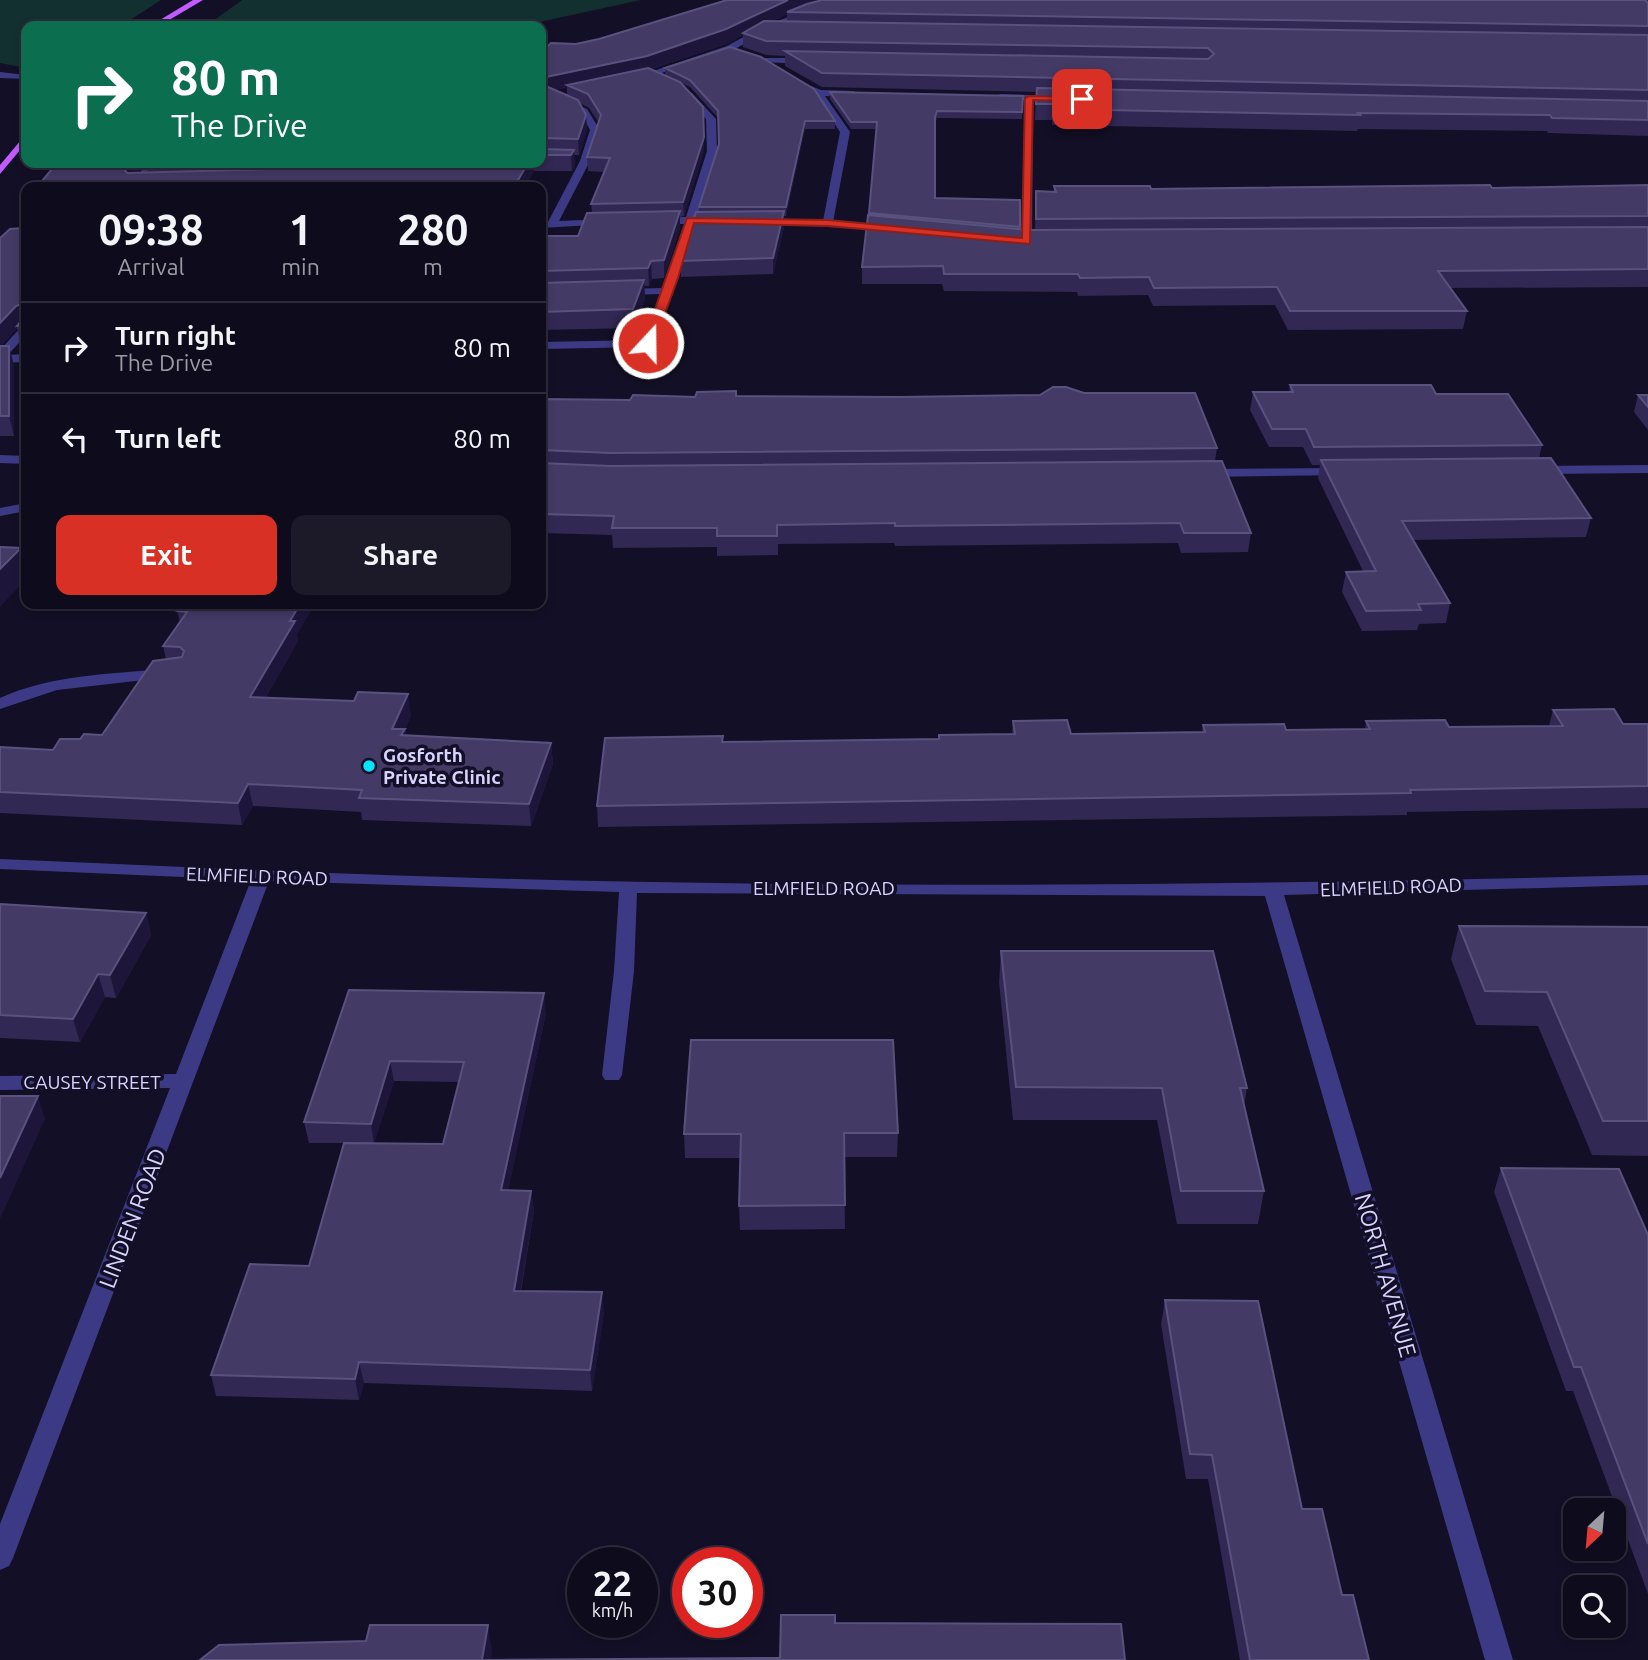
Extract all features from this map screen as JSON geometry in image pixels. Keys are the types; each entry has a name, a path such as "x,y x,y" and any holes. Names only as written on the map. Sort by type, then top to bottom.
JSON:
{"main road":[{"path":"163,21 199,0"},
{"path":"0,171 21,146"}],"street":[{"path":"626,81 730,48 763,30 815,11"},
{"path":"763,30 791,30"},
{"path":"730,48 742,52"},
{"path":"754,56 787,74"},
{"path":"765,60 820,61"},
{"path":"0,75 21,77"},
{"path":"650,75 662,80"},
{"path":"798,80 819,93 845,132 828,223"},
{"path":"546,346 648,343 668,291 712,151 711,119 685,91"},
{"path":"819,93 859,94"},
{"path":"990,97 1069,99"},
{"path":"1029,98 1021,241 1041,242"},
{"path":"562,101 584,110 595,130 546,224 621,222"},
{"path":"649,221 727,220"},
{"path":"751,220 828,223 905,231"},
{"path":"604,293 668,291"},
{"path":"0,358 21,334"},
{"path":"0,358 21,358"},
{"path":"0,459 21,460"},
{"path":"1524,470 1648,469"},
{"path":"1192,473 1358,472"},
{"path":"0,512 21,509"},
{"path":"0,704 17,694 100,680 178,673"},
{"name":"ELMFIELD ROAD","path":"0,864 262,876 628,887 1273,890 1648,880"},
{"name":"LINDEN ROAD","path":"0,1558 262,876"},
{"path":"612,1075 624,971 628,887"},
{"name":"NORTH AVENUE","path":"1273,890 1499,1660"},
{"name":"CAUSEY STREET","path":"0,1083 184,1082"}],"green space":[{"path":"0,0 161,0 129,21 21,21 21,67 0,63"},
{"path":"242,0 641,0 544,21 213,21"}],"building":[{"path":"727,0 788,0 726,29 647,56 546,77 546,48 551,43 576,44"},
{"path":"822,0 1645,0 1648,3 1648,26 787,12"},
{"path":"764,21 1648,35 1648,90 822,73 785,51 1208,59 1214,54 1208,48 766,41 743,33"},
{"path":"730,47 761,57 814,89 835,121 805,121 786,207 699,207 719,144 718,111 690,80 665,68"},
{"path":"648,68 680,82 703,107 704,137 683,202 591,204 610,158 587,157 601,115 588,94 567,85"},
{"path":"546,87 578,100 586,115 578,139 546,138"},
{"path":"1037,88 1648,101 1648,120 1552,118 1550,115 1358,113 1360,115 1053,109 1053,104 1036,104"},
{"path":"830,92 1023,96 1022,112 937,111 935,117 935,198 1020,200 1020,227 869,213 877,122 851,122"},
{"path":"546,149 574,150 571,155 546,155"},
{"path":"53,168 127,168 125,171 128,173 307,168 525,168 517,182 42,181"},
{"path":"1490,185 1492,188 1648,185 1648,216 1036,219 1036,191 1056,192 1054,186 1150,186 1151,189"},
{"path":"680,211 664,260 651,261 648,268 546,271 546,236 578,236 587,213"},
{"path":"784,211 773,258 680,261 696,212"},
{"path":"868,215 1028,230 1648,227 1648,269 1438,271 1467,311 1290,311 1277,287 1154,288 1149,277 944,274 943,266 862,267"},
{"path":"21,228 21,304 0,323 0,238 10,229"},
{"path":"644,280 633,309 546,312 546,283"},
{"path":"0,346 9,346 9,416 0,416"},
{"path":"1290,385 1431,385 1436,394 1508,394 1542,445 1314,447 1306,429 1272,429 1253,392 1293,392"},
{"path":"1053,387 1066,387 1084,393 1195,393 1217,448 611,453 546,450 546,399 630,400 633,395 695,397 697,392 736,391 736,396 1040,395"},
{"path":"1638,395 1648,395 1648,407"},
{"path":"1551,458 1591,518 1402,521 1450,603 1418,604 1421,610 1366,611 1346,572 1376,571 1321,460"},
{"path":"1222,461 1251,533 1184,533 1180,523 895,526 895,523 777,525 777,536 717,536 717,528 612,528 614,516 546,514 546,463 611,466"},
{"path":"0,547 21,548 0,569"},
{"path":"297,609 290,621 295,621 250,697 354,701 358,692 408,694 392,729 405,729 401,735 551,743 529,804 359,798 362,790 248,784 238,803 0,792 0,747 53,750 60,739 80,739 84,734 102,735 153,661 182,657 184,651 180,647 163,646 187,612 177,611"},
{"path":"1614,709 1623,724 1648,724 1648,786 1410,790 1411,793 597,806 605,738 723,736 722,742 939,739 939,735 1015,734 1013,721 1067,720 1071,734 1205,732 1203,725 1284,724 1286,730 1370,729 1366,721 1445,720 1449,727 1563,726 1553,710"},
{"path":"0,904 146,913 110,975 98,974 73,1019 0,1015"},
{"path":"1459,926 1648,927 1648,1121 1603,1121 1547,992 1485,991"},
{"path":"1001,951 1213,951 1247,1088 1240,1088 1264,1191 1181,1191 1162,1088 1016,1087"},
{"path":"349,990 544,993 501,1190 531,1191 514,1291 602,1292 590,1370 359,1362 355,1379 211,1375 250,1264 309,1266 344,1143 443,1144 464,1062 390,1061 371,1124 304,1122"},
{"path":"691,1040 893,1040 898,1133 844,1133 845,1205 739,1206 741,1134 684,1134"},
{"path":"0,1096 38,1096 0,1178"},
{"path":"1501,1168 1619,1169 1648,1235 1648,1544 1581,1367 1574,1367"},
{"path":"1165,1300 1258,1301 1302,1509 1322,1509 1342,1595 1353,1595 1369,1660 1250,1660 1212,1455 1190,1454"},
{"path":"781,1615 835,1615 835,1623 1121,1624 1125,1660 482,1660 780,1658"},
{"path":"370,1625 488,1625 482,1660 200,1660 219,1645 366,1641"}],"place":[{"name":"Gosforth Private Clinic","path":"369,766"}],"route":[{"path":"648,343 673,278 690,220 828,223 1027,242 1029,98 1082,99"}]}
